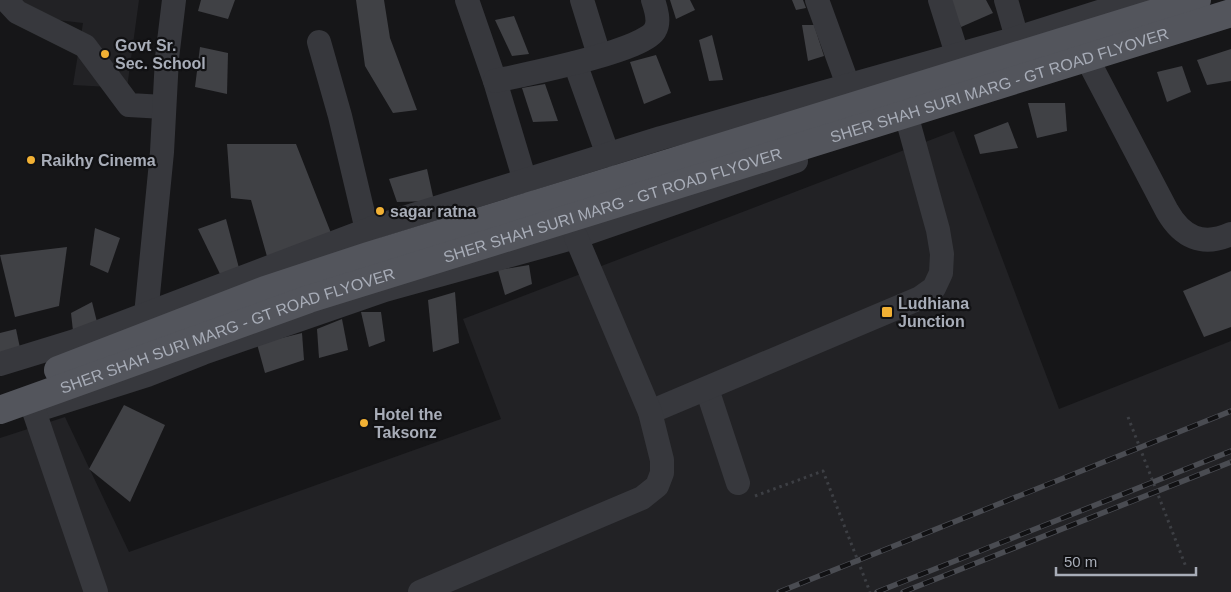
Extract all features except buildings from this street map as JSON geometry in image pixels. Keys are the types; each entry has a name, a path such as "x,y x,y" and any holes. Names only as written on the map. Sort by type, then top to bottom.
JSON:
{"main road":[{"name":"SHER SHAH SURI MARG - GT ROAD FLYOVER","path":"0,390 63,368 265,290 1197,0"},
{"name":"SHER SHAH SURI MARG - GT ROAD FLYOVER","path":"0,410 309,299 1231,13"}],"street":[{"path":"146,315 162,152 167,58 174,0"},
{"path":"467,0 495,80 525,182"},
{"path":"582,0 599,55"},
{"path":"495,80 575,63 640,43 655,31 658,20 653,0"},
{"path":"818,0 848,85"},
{"path":"940,0 957,54"},
{"path":"1006,0 1017,38"},
{"path":"0,364 75,341 367,230 608,155 1017,38 1138,0"},
{"path":"1164,0 1172,40"},
{"path":"14,4 85,46 129,105 164,107"},
{"path":"0,422 147,375 203,353 385,290 576,237 799,160 1231,22"},
{"path":"320,42 367,230"},
{"path":"575,63 608,155"},
{"path":"1090,66 1166,211 1178,227 1194,238 1205,240 1222,238 1231,234"},
{"path":"650,412 920,298 934,288 941,272 942,254 938,230 908,126"},
{"path":"420,592 642,498 657,486 662,473 662,460 650,412 576,237"},
{"path":"707,389 746,490"},
{"path":"34,411 96,592"}],"path":[{"path":"1128,417 1186,567"},
{"path":"746,490 823,471 870,592"}],"shaded area":[{"name":"Govt Sr. Sec. School","path":"8,0 139,0 127,88 73,85 83,23 14,15"},
{"path":"954,131 1059,409 1231,341 1231,592 0,592 0,438 65,417 129,552 501,419 463,319"}],"railway":[{"path":"779,592 1231,411"},
{"path":"877,592 1231,451"},
{"path":"903,592 1231,462"}],"place":[{"name":"Govt Sr. Sec. School","path":"105,54"},
{"name":"Raikhy Cinema","path":"31,160"},
{"name":"sagar ratna","path":"380,211"},
{"name":"Ludhiana Junction","path":"887,312"},
{"name":"Hotel the Taksonz","path":"364,423"}]}
